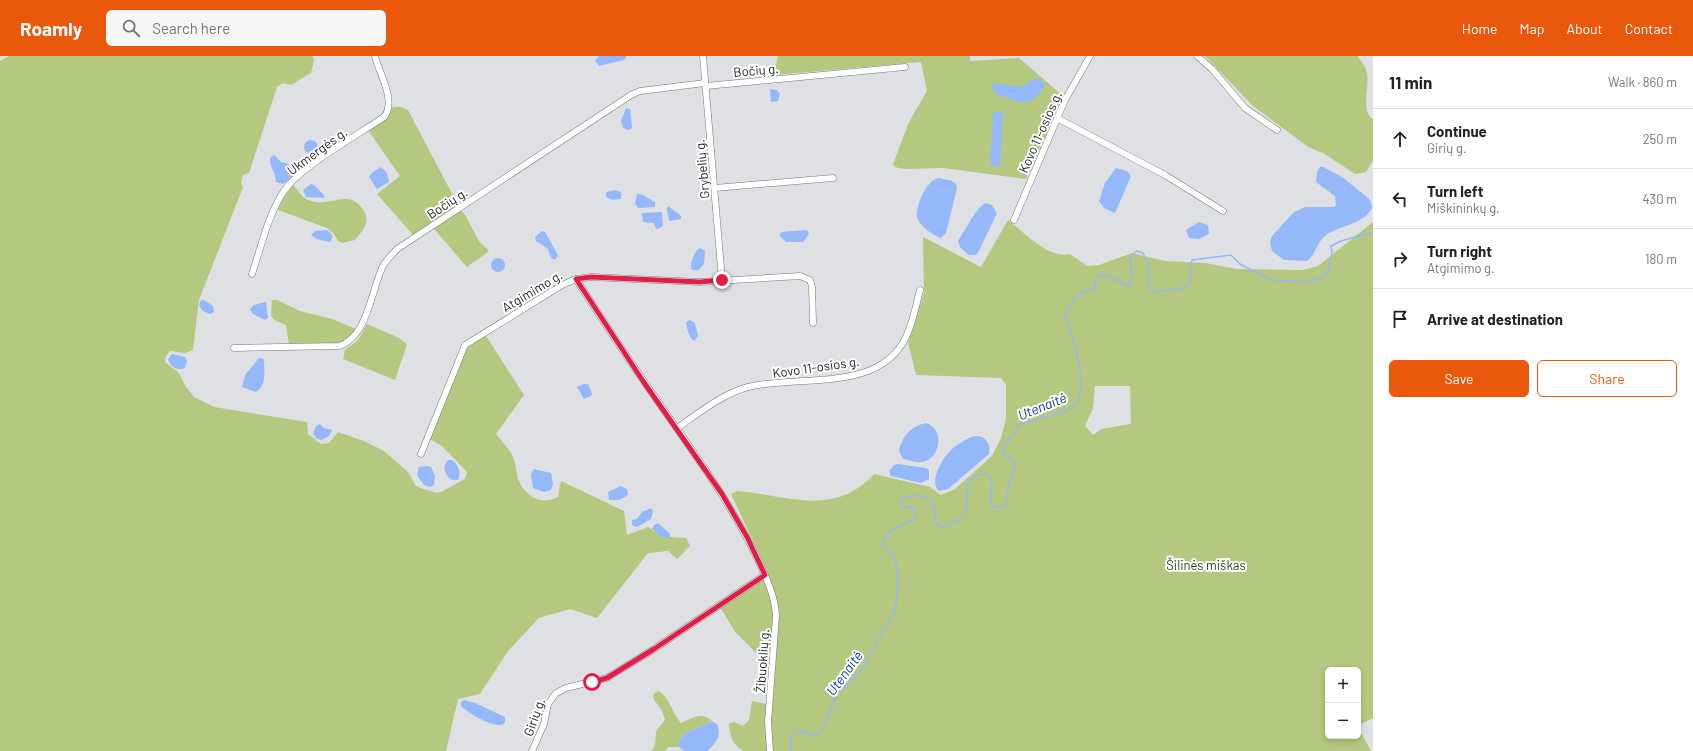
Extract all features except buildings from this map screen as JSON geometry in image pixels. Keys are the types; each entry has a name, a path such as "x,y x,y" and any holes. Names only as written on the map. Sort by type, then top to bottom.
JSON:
{"street":[{"name":"Ukmergės g.","path":"252,274 280,198 290,183 308,168 384,117 388,112 390,103 389,96 380,77 375,56"},
{"name":"Grybelių g.","path":"703,56 722,280"},
{"name":"Kovo 11-osios g.","path":"1014,220 1064,100 1090,56"},
{"path":"1197,56 1212,69 1245,108 1277,130"},
{"name":"Bočių g.","path":"234,348 344,345 354,338 358,332 384,265 397,249 631,95 640,91 905,67"},
{"path":"1057,118 1165,175 1223,211"},
{"path":"715,188 833,178"},
{"name":"Atgimimo g.","path":"421,454 465,345 562,285 576,279 591,277 700,282 805,276 810,280 812,286 813,323"},
{"name":"Žibuoklių g.","path":"576,279 643,381 677,428 737,518 765,575 776,604 768,722 770,751"},
{"name":"Kovo 11-osios g.","path":"677,428 726,396 750,387 855,376 881,364 893,356 906,338 920,290"},
{"name":"Girių g.","path":"532,751 544,724 548,704 556,693 566,688 607,678 654,649 765,575"}],"green space":[{"path":"9,56 313,56 314,61 311,73 291,85 283,83 277,87 249,173 243,175 241,183 243,187 199,300 193,350 185,353 170,351 166,356 165,362 178,372 186,387 194,397 214,407 307,422 308,434 321,444 329,443 338,432 364,441 384,451 409,473 415,485 437,493 465,479 467,472 442,446 430,439 465,352 471,344 486,336 524,395 496,434 512,454 518,479 529,495 539,500 551,500 558,497 561,481 624,511 627,535 648,527 657,533 670,538 686,538 690,546 677,559 668,551 648,553 597,618 570,609 539,618 508,651 480,694 458,699 446,751 0,751 0,61"},
{"path":"778,56 970,56 970,61 1019,58 1062,95 1052,122 1026,179 944,168 903,169 895,167 893,164 909,122 927,91 921,62 774,75"},
{"path":"1205,56 1357,56 1367,73 1366,105 1369,116 1373,119 1373,160 1366,172 1355,174 1323,153 1308,147 1252,105"},
{"path":"393,107 401,107 408,110 458,205 413,235 377,194 400,176 368,130 386,117"},
{"path":"293,185 303,197 311,201 326,202 346,199 352,200 358,204 366,215 367,219 365,227 355,240 342,243 338,241 334,234 327,228 278,210 282,200"},
{"path":"460,210 464,213 479,241 489,251 467,267 434,229"},
{"name":"Šilinės miškas","path":"1008,220 1029,238 1045,249 1062,255 1070,254 1087,266 1099,265 1132,253 1165,261 1205,263 1237,269 1303,270 1318,266 1373,222 1373,718 1361,724 1361,667 1325,667 1325,739 1361,739 1361,731 1371,751 744,751 734,743 729,724 734,722 743,726 749,720 752,701 772,705 774,670 736,633 720,607 769,575 731,494 737,491 791,499 826,500 843,496 859,488 874,474 930,487 941,495 955,489 992,456 1001,438 1006,419 1006,385 1001,378 916,375 908,342 924,293 923,237 981,267","holes":["1095,386 1130,386 1131,424 1101,429 1093,435 1085,426 1093,408"]},
{"path":"272,300 277,300 300,311 332,319 356,329 347,339 339,343 289,344 286,325 276,321 271,316"},
{"path":"367,324 399,338 407,344 395,380 343,359 345,350 358,340"},
{"path":"659,691 669,702 675,715 681,723 697,716 704,716 712,721 684,734 679,741 679,747 668,747 666,751 651,751 655,746 656,731 665,720 662,711 653,698 654,693"}],"water":[{"path":"599,56 626,56 626,58 624,60 599,66 595,61"},
{"path":"1035,78 1041,80 1045,86 1031,101 1027,102 1017,101 998,95 994,92 992,85 995,83 1022,87"},
{"path":"770,89 777,90 780,94 778,101 771,102"},
{"path":"626,108 630,109 632,128 629,130 623,128 621,121"},
{"path":"993,112 1003,112 1000,167 990,165"},
{"path":"308,140 314,140 318,144 318,150 314,154 308,154 304,150 304,144"},
{"path":"274,155 281,162 300,167 298,172 283,184 276,182 271,167 270,158"},
{"path":"381,167 387,173 389,182 377,189 369,177 373,172"},
{"path":"1320,167 1323,167 1342,177 1368,198 1371,202 1372,208 1363,218 1325,236 1307,261 1284,260 1272,251 1270,242 1272,236 1294,212 1305,207 1334,207 1336,205 1335,196 1316,182 1317,172"},
{"path":"1116,168 1127,171 1131,176 1115,213 1104,208 1099,201 1105,183"},
{"path":"939,178 952,181 956,184 957,188 946,233 941,238 927,230 920,223 917,217 918,206 926,188 930,183"},
{"path":"311,184 324,195 324,198 306,197 303,190"},
{"path":"615,190 621,192 621,199 612,200 606,197 606,192"},
{"path":"637,194 643,195 655,202 655,207 638,208 635,204"},
{"path":"986,203 992,205 997,213 979,251 976,255 969,255 960,247 958,241 978,209"},
{"path":"668,206 681,216 681,219 669,221"},
{"path":"662,212 663,225 660,228 656,229 654,223 643,222 642,213"},
{"path":"1199,222 1208,225 1209,234 1199,239 1189,238 1186,230"},
{"path":"327,230 333,236 330,242 316,239 311,235 315,231"},
{"path":"807,230 809,234 803,242 786,242 780,236 780,233 782,232"},
{"path":"542,231 545,232 558,255 555,260 551,258 548,249 536,241 535,237"},
{"path":"700,248 705,251 704,264 699,270 692,270 691,265 693,258"},
{"path":"495,258 501,258 505,262 505,268 501,272 495,272 491,268 491,262"},
{"path":"201,300 204,300 213,306 214,312 210,314 203,311 199,306"},
{"path":"266,302 268,318 265,320 253,314 250,309 254,305"},
{"path":"690,320 695,323 698,336 694,341 690,336 686,325 686,322"},
{"path":"172,354 185,357 187,361 185,368 177,369 172,366 168,359"},
{"path":"259,358 264,359 264,378 262,386 256,392 242,387 245,375"},
{"path":"588,384 592,393 591,396 584,399 577,387"},
{"path":"926,423 932,426 936,431 938,437 937,450 928,460 922,462 903,459 899,451 905,436 912,429"},
{"path":"320,424 324,428 332,430 329,436 322,440 317,439 313,434 316,426"},
{"path":"974,436 984,438 986,440 989,446 989,454 948,489 939,491 936,487 935,481 941,463 954,447"},
{"path":"448,460 452,460 458,466 460,474 458,480 452,480 447,476 444,468"},
{"path":"898,464 926,468 929,470 929,479 921,483 891,476 889,471 894,465"},
{"path":"419,467 431,467 435,476 434,485 430,487 424,485 417,475"},
{"path":"534,469 551,473 553,484 551,490 544,492 533,488 531,474"},
{"path":"621,486 627,489 628,495 619,500 609,500 608,492"},
{"path":"651,508 653,511 651,519 637,527 632,525 632,520 637,519 642,512"},
{"path":"658,523 670,534 670,538 663,538 652,529 654,525"},
{"path":"464,700 475,703 505,717 505,722 502,725 497,725 480,719 461,706 461,702"},
{"path":"712,721 717,724 719,732 717,739 707,751 684,751 679,747 679,741 684,734"}],"waterway":[{"name":"Utenaitė","path":"791,751 794,732 801,731 813,735 821,732 838,692 851,682 862,669 894,613 897,600 897,567 893,555 883,543 888,532 914,520 916,513 911,507 902,507 900,503 901,500 910,496 925,497 932,503 935,512 936,524 943,527 952,524 962,516 967,506 967,484 975,476 985,474 992,479 991,504 993,507 1003,507 1006,503 1009,482 1014,471 1014,460 1003,454 1003,450 1014,434 1017,425 1063,412 1073,407 1078,399 1081,388 1081,376 1076,349 1065,316 1077,295 1094,288 1097,276 1106,275 1128,286 1132,280 1130,258 1136,251 1143,253 1149,267 1148,287 1157,292 1183,288 1190,283 1190,268 1192,260 1231,255 1240,264 1271,280 1312,282 1328,273 1332,252 1331,246 1341,241 1373,232"}],"route":[{"path":"592,682 607,678 654,649 765,575 737,518 722,494 643,381 576,279 591,277 700,282 722,280"}]}
